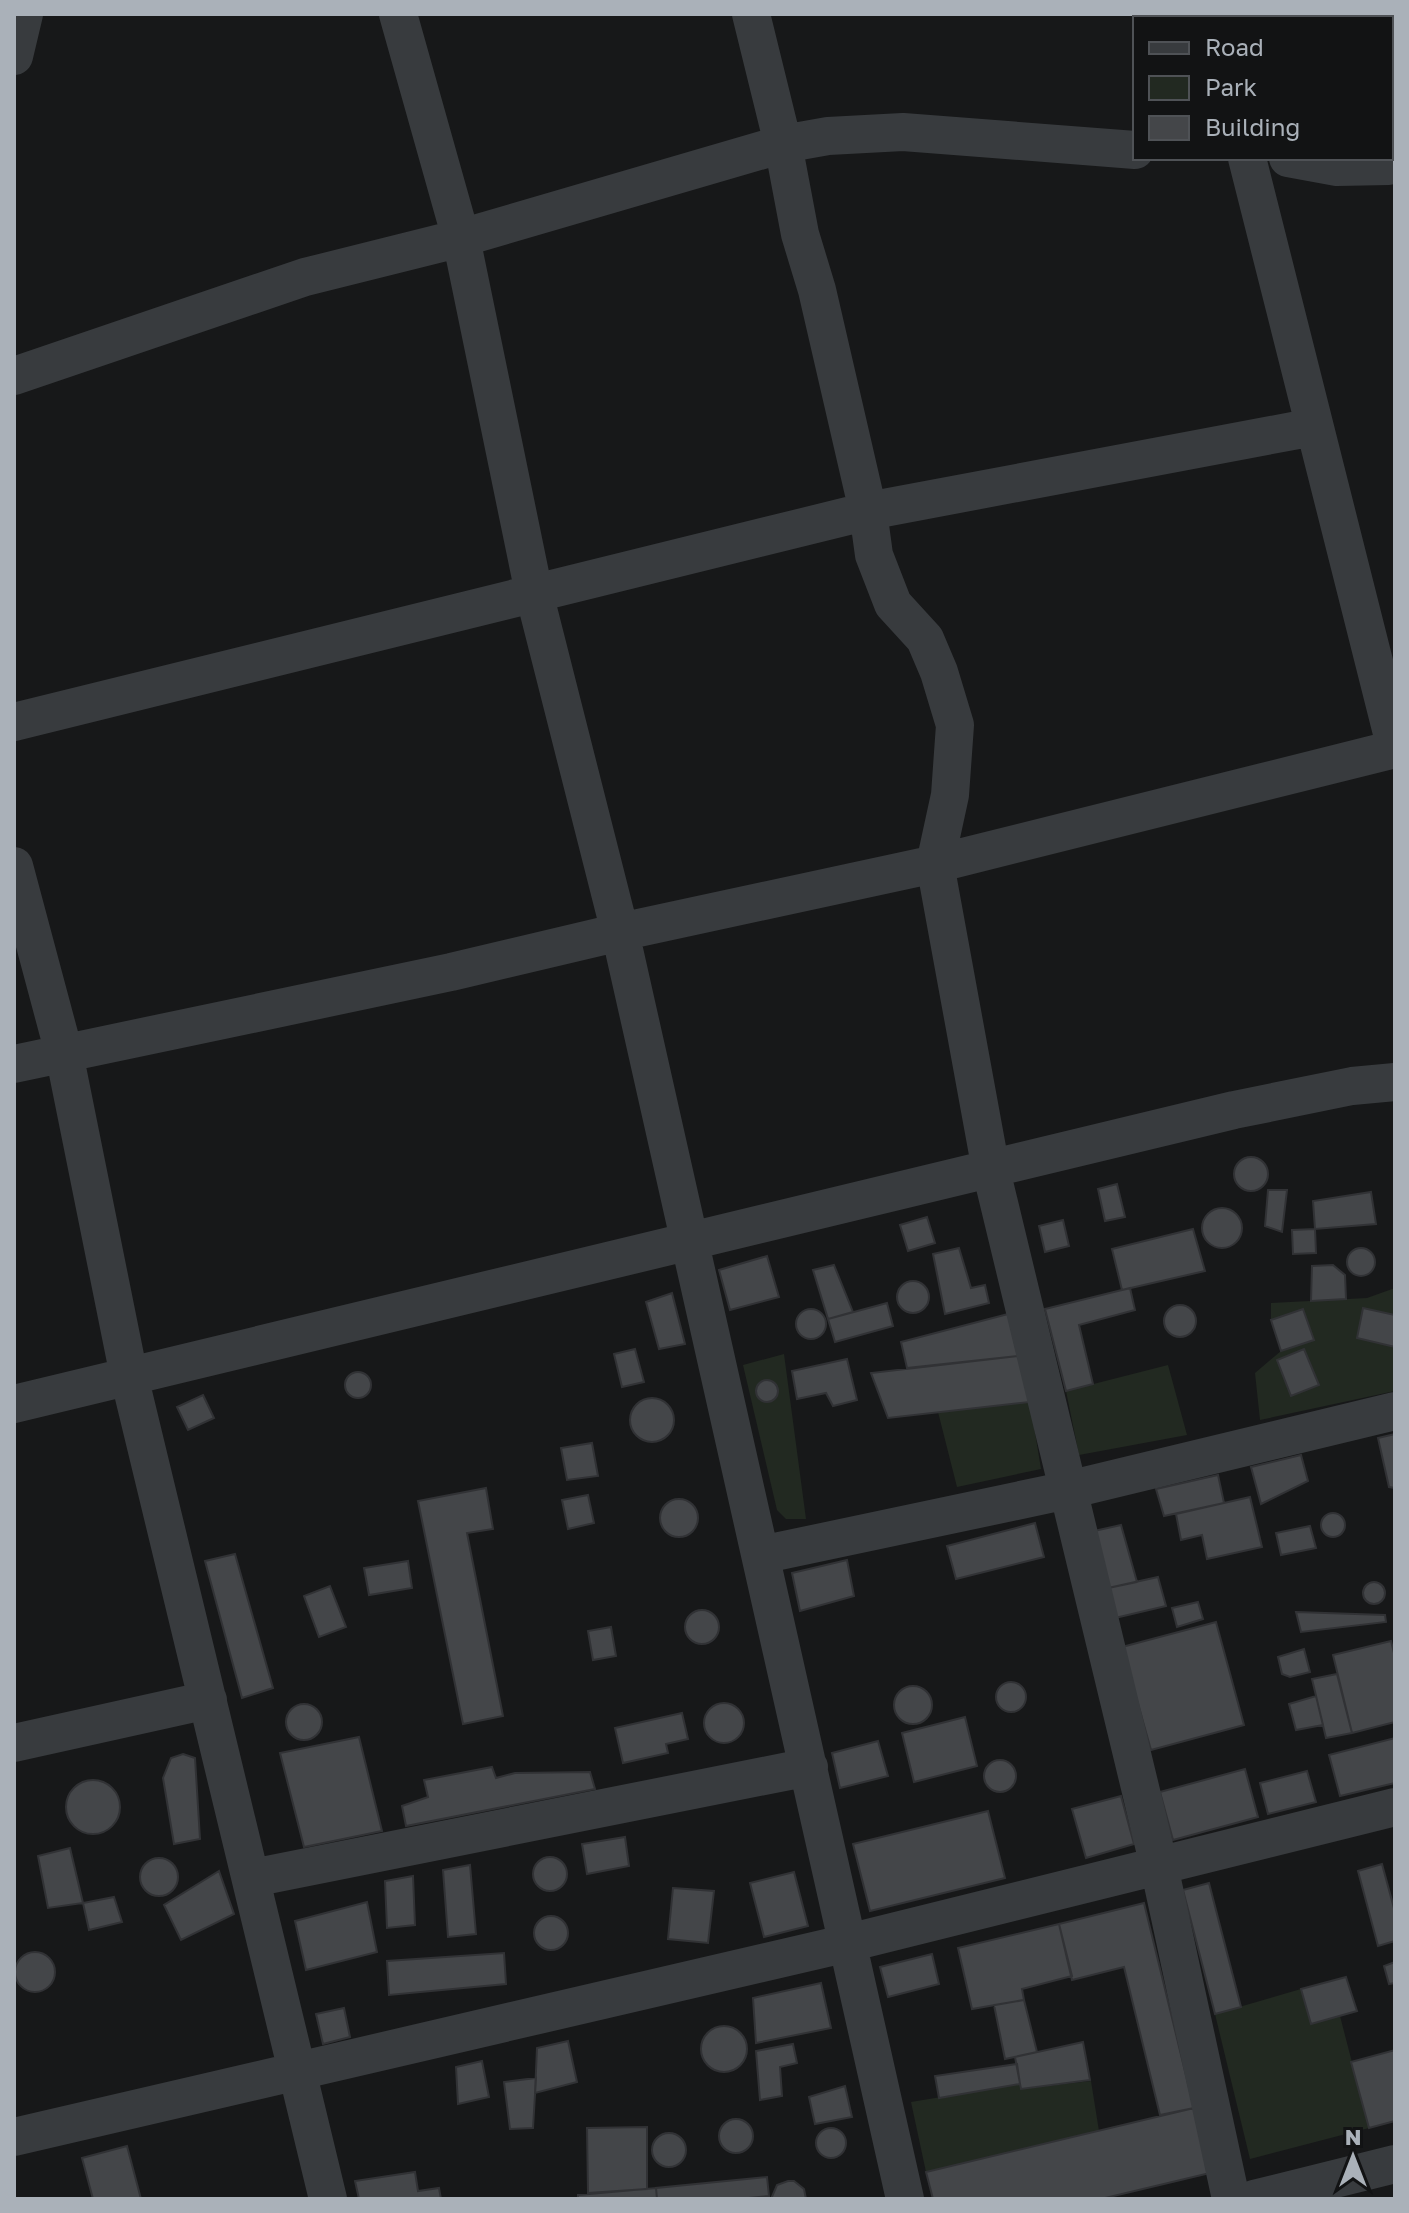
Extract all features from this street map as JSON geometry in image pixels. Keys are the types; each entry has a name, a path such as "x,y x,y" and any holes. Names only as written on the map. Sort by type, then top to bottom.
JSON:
{"street":[{"path":"14,56 24,14"},
{"path":"398,14 461,238 534,593 620,932 905,2199"},
{"path":"751,14 783,144 800,234 817,290 868,511 874,555 893,604 925,639 955,725 950,795 935,864 991,1170 1159,1866 1231,2199"},
{"path":"14,376 305,277 461,238 783,144 828,136 903,132 1133,150"},
{"path":"14,1064 451,972 935,864 1395,747 1247,160"},
{"path":"1299,160 1337,167 1389,166 1395,162"},
{"path":"14,722 868,511 1314,427"},
{"path":"14,866 64,1053 129,1376 328,2199"},
{"path":"14,1404 1234,1110 1352,1086 1395,1082"},
{"path":"761,1555 1068,1490 1395,1411"},
{"path":"14,1743 208,1700"},
{"path":"252,1878 809,1767"},
{"path":"14,2137 848,1943 1395,1807"},
{"path":"1254,2199 1395,2164"}],"green space":[{"path":"1395,1288 1395,1391 1260,1420 1255,1373 1281,1351 1271,1320 1271,1303 1367,1298"},
{"path":"784,1354 806,1519 786,1519 777,1510 743,1365"},
{"path":"1168,1365 1187,1435 1079,1455 1066,1391"},
{"path":"1030,1402 1041,1469 957,1487 938,1412"},
{"path":"1301,1989 1311,2024 1340,2016 1369,2128 1250,2159 1215,2014"},
{"path":"1091,2081 1099,2131 926,2172 911,2102 1020,2084 1021,2089"}],"building":[{"path":"1251,1157 1263,1162 1268,1174 1263,1186 1251,1191 1239,1186 1234,1174 1239,1162"},
{"path":"1117,1184 1125,1217 1105,1221 1098,1189"},
{"path":"1268,1190 1287,1190 1282,1232 1265,1226"},
{"path":"1371,1192 1376,1224 1315,1229 1313,1201"},
{"path":"1222,1208 1236,1214 1242,1228 1236,1242 1222,1248 1208,1242 1202,1228 1208,1214"},
{"path":"927,1217 935,1243 908,1251 900,1225"},
{"path":"1063,1220 1069,1246 1045,1252 1039,1226"},
{"path":"1193,1229 1205,1271 1122,1290 1112,1249"},
{"path":"1315,1229 1316,1253 1293,1254 1292,1230"},
{"path":"959,1248 971,1288 985,1285 989,1303 945,1314 933,1254"},
{"path":"1361,1248 1371,1252 1375,1262 1371,1272 1361,1276 1351,1272 1347,1262 1351,1252"},
{"path":"767,1256 779,1297 730,1310 719,1270"},
{"path":"834,1265 853,1312 828,1319 813,1270"},
{"path":"1333,1265 1345,1275 1346,1299 1311,1301 1312,1266"},
{"path":"913,1281 924,1286 929,1297 924,1308 913,1313 902,1308 897,1297 902,1286"},
{"path":"1130,1288 1135,1310 1079,1325 1093,1384 1066,1391 1045,1309"},
{"path":"672,1293 685,1344 659,1349 646,1302"},
{"path":"887,1303 893,1326 835,1342 828,1319"},
{"path":"1180,1305 1192,1309 1196,1321 1192,1333 1180,1337 1168,1333 1164,1321 1168,1309"},
{"path":"1363,1308 1395,1315 1395,1347 1357,1338"},
{"path":"811,1309 821,1314 826,1324 821,1334 811,1339 801,1334 796,1324 801,1314"},
{"path":"1303,1309 1314,1340 1281,1351 1271,1320"},
{"path":"1008,1314 1018,1356 907,1368 901,1342"},
{"path":"635,1349 644,1382 622,1387 614,1354"},
{"path":"1304,1349 1319,1385 1291,1396 1277,1360"},
{"path":"1018,1356 1030,1402 888,1418 871,1373"},
{"path":"847,1359 857,1400 833,1406 826,1393 797,1399 792,1371"},
{"path":"358,1372 367,1376 371,1385 367,1394 358,1398 349,1394 345,1385 349,1376"},
{"path":"767,1380 775,1383 778,1391 775,1399 767,1402 759,1399 756,1391 759,1383"},
{"path":"203,1395 214,1418 188,1430 177,1407"},
{"path":"652,1398 668,1404 674,1420 668,1436 652,1442 636,1436 630,1420 636,1404"},
{"path":"1395,1434 1395,1488 1389,1487 1378,1438"},
{"path":"592,1443 598,1476 567,1480 561,1448"},
{"path":"1301,1455 1308,1481 1261,1504 1251,1467"},
{"path":"1218,1475 1224,1503 1164,1516 1156,1489"},
{"path":"486,1488 493,1529 467,1533 503,1716 463,1724 418,1501"},
{"path":"588,1495 594,1523 568,1529 562,1500"},
{"path":"1250,1497 1262,1547 1207,1559 1202,1535 1181,1540 1176,1514"},
{"path":"679,1499 693,1504 698,1518 693,1532 679,1537 665,1532 660,1518 665,1504"},
{"path":"1333,1513 1341,1517 1345,1525 1341,1533 1333,1537 1325,1533 1321,1525 1325,1517"},
{"path":"1035,1523 1044,1557 956,1579 947,1546"},
{"path":"1121,1525 1137,1582 1108,1588 1094,1531"},
{"path":"1310,1526 1316,1548 1281,1555 1276,1533"},
{"path":"235,1554 273,1688 242,1698 205,1561"},
{"path":"847,1560 854,1596 800,1611 792,1573"},
{"path":"408,1561 412,1588 369,1595 364,1568"},
{"path":"1158,1577 1166,1606 1115,1618 1108,1588"},
{"path":"1374,1582 1382,1585 1385,1593 1382,1601 1374,1604 1366,1601 1363,1593 1366,1585"},
{"path":"330,1586 346,1627 319,1637 304,1596"},
{"path":"1198,1602 1203,1619 1177,1627 1172,1608"},
{"path":"702,1610 714,1615 719,1627 714,1639 702,1644 690,1639 685,1627 690,1615"},
{"path":"1296,1612 1385,1615 1386,1622 1301,1632"},
{"path":"1216,1622 1244,1725 1151,1750 1122,1647"},
{"path":"611,1627 616,1656 593,1660 588,1631"},
{"path":"1391,1641 1395,1657 1395,1722 1352,1733 1333,1655"},
{"path":"1304,1649 1310,1672 1290,1677 1282,1674 1278,1657"},
{"path":"1337,1674 1352,1733 1326,1738 1312,1679"},
{"path":"1011,1682 1022,1686 1026,1697 1022,1708 1011,1712 1000,1708 996,1697 1000,1686"},
{"path":"913,1686 926,1692 932,1705 926,1718 913,1724 900,1718 894,1705 900,1692"},
{"path":"1316,1696 1323,1725 1296,1730 1289,1704"},
{"path":"724,1703 738,1709 744,1723 738,1737 724,1743 710,1737 704,1723 710,1709"},
{"path":"304,1704 317,1709 322,1722 317,1735 304,1740 291,1735 286,1722 291,1709"},
{"path":"682,1713 688,1739 666,1744 668,1753 623,1763 615,1728"},
{"path":"965,1717 977,1766 914,1782 902,1733"},
{"path":"359,1737 382,1831 304,1847 280,1753"},
{"path":"1395,1738 1395,1783 1340,1796 1329,1755"},
{"path":"878,1741 888,1776 840,1788 832,1753"},
{"path":"183,1754 195,1758 200,1839 174,1844 163,1778 171,1758"},
{"path":"1000,1760 1011,1765 1016,1776 1011,1787 1000,1792 989,1787 984,1776 989,1765"},
{"path":"492,1767 496,1778 515,1773 590,1772 595,1789 406,1826 402,1806 428,1797 424,1780"},
{"path":"1245,1769 1258,1817 1173,1840 1160,1792"},
{"path":"1307,1771 1316,1802 1268,1814 1260,1783"},
{"path":"93,1780 112,1788 120,1807 112,1826 93,1834 74,1826 66,1807 74,1788"},
{"path":"1121,1796 1134,1844 1086,1858 1072,1809"},
{"path":"988,1811 1005,1878 870,1911 853,1844"},
{"path":"625,1837 629,1866 587,1874 582,1844"},
{"path":"70,1848 83,1903 48,1908 38,1856"},
{"path":"550,1857 562,1862 567,1874 562,1886 550,1891 538,1886 533,1874 538,1862"},
{"path":"159,1858 173,1863 178,1877 173,1891 159,1896 145,1891 140,1877 145,1863"},
{"path":"1382,1864 1395,1912 1395,1941 1378,1946 1358,1871"},
{"path":"470,1865 476,1934 448,1937 443,1870"},
{"path":"219,1871 234,1914 181,1940 164,1905"},
{"path":"794,1872 808,1926 764,1937 750,1883"},
{"path":"413,1876 415,1925 387,1928 385,1881"},
{"path":"1209,1883 1241,2007 1215,2014 1183,1890"},
{"path":"673,1888 714,1891 708,1943 668,1939"},
{"path":"114,1897 122,1922 89,1930 83,1903"},
{"path":"367,1902 377,1952 306,1970 295,1921"},
{"path":"1144,1903 1194,2108 1160,2115 1124,1967 1072,1980 1059,1924"},
{"path":"551,1916 563,1921 568,1933 563,1945 551,1950 539,1945 534,1933 539,1921"},
{"path":"1059,1924 1072,1976 1022,1989 1024,2000 972,2009 958,1948"},
{"path":"35,1952 49,1958 55,1972 49,1986 35,1992 21,1986 15,1972 21,1958"},
{"path":"504,1953 506,1984 389,1995 387,1961"},
{"path":"932,1954 939,1984 888,1997 880,1967"},
{"path":"1395,1962 1395,1983 1389,1984 1384,1966"},
{"path":"1346,1977 1357,2011 1311,2024 1301,1989"},
{"path":"821,1983 831,2028 756,2043 753,1998"},
{"path":"1024,2000 1037,2052 1005,2059 994,2005"},
{"path":"344,2008 350,2037 323,2044 316,2014"},
{"path":"724,2026 740,2033 747,2049 740,2065 724,2072 708,2065 701,2049 708,2033"},
{"path":"568,2041 577,2082 535,2093 537,2048"},
{"path":"1083,2042 1090,2080 1021,2089 1015,2057"},
{"path":"793,2044 797,2063 780,2067 782,2096 760,2100 756,2051"},
{"path":"1395,2050 1395,2121 1369,2128 1351,2062"},
{"path":"482,2061 489,2097 458,2104 456,2067"},
{"path":"1017,2064 1020,2084 939,2098 935,2076"},
{"path":"536,2078 533,2128 510,2129 504,2082"},
{"path":"845,2086 852,2117 815,2124 809,2097"},
{"path":"1194,2108 1210,2173 1101,2199 933,2199 926,2172"},
{"path":"736,2119 748,2124 753,2136 748,2148 736,2153 724,2148 719,2136 724,2124"},
{"path":"647,2127 647,2189 588,2193 587,2128"},
{"path":"831,2128 842,2132 846,2143 842,2154 831,2158 820,2154 816,2143 820,2132"},
{"path":"669,2133 681,2138 686,2150 681,2162 669,2167 657,2162 652,2150 657,2138"},
{"path":"127,2146 141,2199 93,2199 82,2158"},
{"path":"415,2172 418,2191 439,2188 441,2199 359,2199 355,2181"},
{"path":"767,2177 769,2196 657,2199 656,2188"},
{"path":"794,2181 804,2189 806,2199 771,2199 777,2185"},
{"path":"656,2188 657,2199 578,2199 578,2195"}]}
